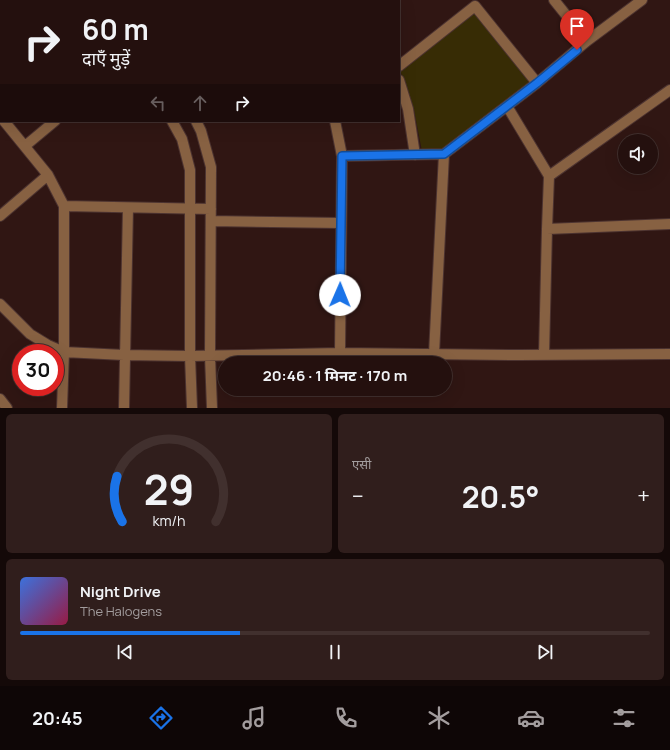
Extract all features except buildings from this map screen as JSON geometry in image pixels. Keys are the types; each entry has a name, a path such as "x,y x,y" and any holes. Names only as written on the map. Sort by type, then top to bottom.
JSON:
{"street":[{"path":"554,0 587,42"},
{"path":"342,156 444,154 642,0"},
{"path":"400,65 472,3 537,83"},
{"path":"400,83 408,109 415,154"},
{"path":"549,176 670,91"},
{"path":"507,106 549,176 544,355"},
{"path":"5,122 48,175 64,206 64,344"},
{"path":"25,146 53,122"},
{"path":"173,122 182,139 190,170 190,356 192,408"},
{"path":"197,122 202,131 211,167 210,356 212,408"},
{"path":"335,122 342,156 340,353"},
{"path":"434,354 444,154"},
{"path":"0,215 48,175"},
{"path":"64,206 211,209"},
{"path":"124,408 128,208"},
{"path":"211,221 341,223"},
{"path":"547,229 670,224"},
{"path":"0,304 30,334 46,344"},
{"path":"64,352 190,356 340,353 544,355 670,354"},
{"path":"62,396 62,408"},
{"path":"0,399 7,408"}],"shaded area":[{"path":"476,11 532,82 442,151 422,151 414,110 400,70"}],"route":[{"path":"340,295 342,156 444,154 537,83 577,50"}]}
